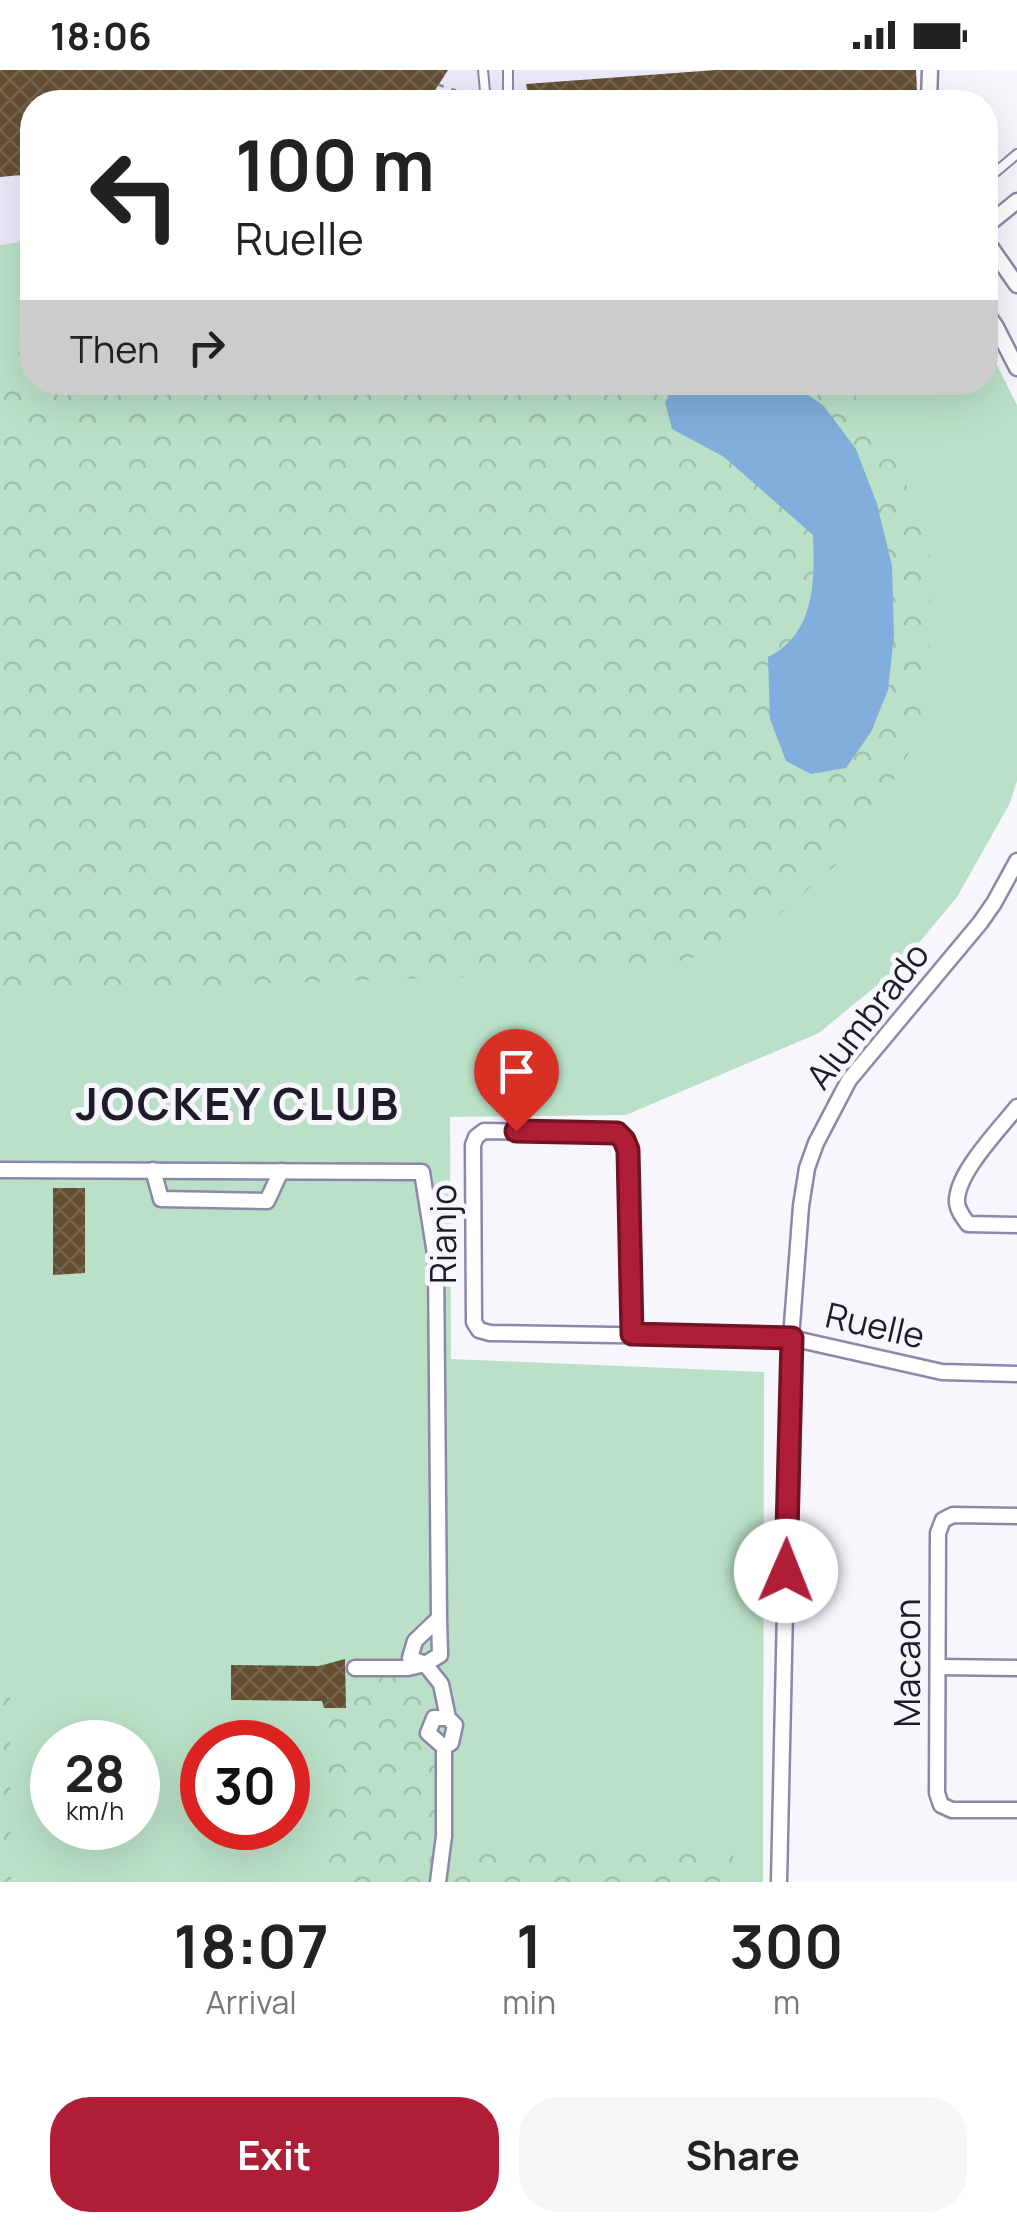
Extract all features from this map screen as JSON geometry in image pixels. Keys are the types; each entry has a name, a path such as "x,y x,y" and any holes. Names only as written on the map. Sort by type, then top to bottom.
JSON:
{"street":[{"path":"998,257 1017,284"},
{"path":"998,331 1017,368"},
{"name":"Alumbrado","path":"779,1882 792,1338 807,1168 849,1080 980,923 1017,861"},
{"path":"1017,1107 970,1168 957,1200 968,1224 1017,1225"},
{"name":"Rianjo","path":"479,1330 474,1322 473,1145 484,1132 550,1131 617,1133 624,1140 628,1150 632,1334"},
{"path":"0,1170 422,1172 436,1260 440,1655 408,1668 355,1668"},
{"path":"153,1170 161,1199 267,1201 281,1171"},
{"name":"Ruelle","path":"479,1330 792,1338 942,1372 1017,1374"},
{"name":"Macaon","path":"1017,1516 953,1516 943,1520 938,1533 938,1793 942,1805 952,1810 1017,1810"},
{"path":"438,1882 444,1836 444,1747 451,1744 455,1726 448,1718 440,1684 425,1664 410,1658 415,1641 440,1618"},
{"path":"938,1668 1017,1668"}],"path":[{"path":"438,85 453,90"}],"shaded area":[{"path":"0,70 910,70 913,90 20,90 20,242 0,245"}],"green space":[{"path":"20,242 20,395 998,395 998,367 1017,405 1017,781 1010,803 957,897 898,968 819,1033 626,1115 450,1117 451,1359 764,1372 763,1882 0,1882 0,245"},
{"path":"20,352 20,395 855,395 908,488 930,555 930,678 911,749 870,821 837,864 766,926 704,955 610,972 0,992 0,356"},
{"path":"448,1658 448,1845 733,1846 734,1882 326,1882 324,1708 346,1707 345,1659"},
{"path":"10,1691 11,1882 0,1882 0,1692"}],"water":[{"path":"669,395 808,395 823,405 856,449 877,504 892,566 894,635 888,690 871,732 846,768 811,774 786,761 770,719 768,657 795,635 809,605 813,535 724,457 672,429 665,402"}],"building":[{"path":"0,70 448,70 435,90 20,90 20,175 0,177"},
{"path":"716,70 916,70 917,90 527,90 526,84"},
{"path":"53,1188 85,1188 85,1273 53,1275"},
{"path":"345,1659 346,1708 324,1708 322,1701 231,1700 231,1665 319,1666"}],"district":[{"name":"JOCKEY CLUB","path":"238,1104"}],"route":[{"path":"516,1131 617,1133 624,1140 628,1150 632,1334 792,1338 786,1571"}]}
